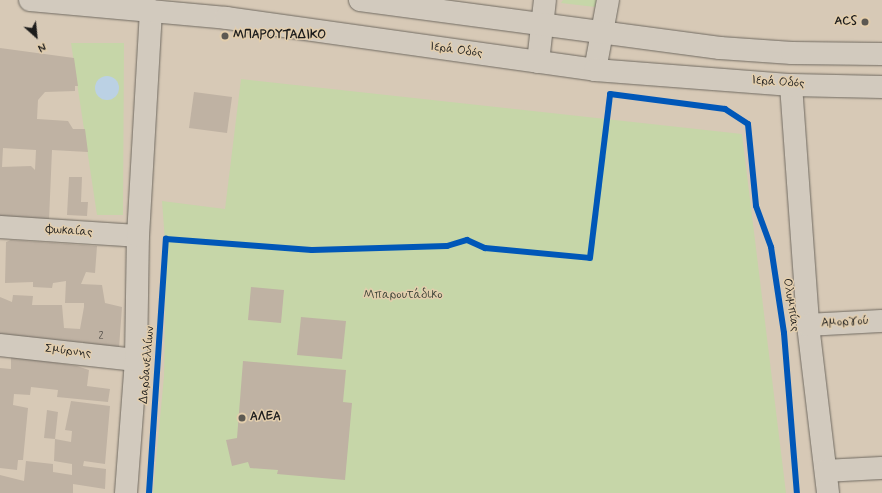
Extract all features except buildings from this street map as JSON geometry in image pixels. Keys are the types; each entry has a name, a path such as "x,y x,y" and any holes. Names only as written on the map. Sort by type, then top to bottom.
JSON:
{"street":[{"name":"Ιερά Οδός","path":"30,0 151,10 595,70 791,85 882,87"},
{"path":"360,0 541,27 601,34 792,53 882,54"},
{"path":"538,62 545,0"},
{"path":"595,70 608,0"},
{"name":"Δαρδανελλίων","path":"126,493 136,360 138,236 151,10"},
{"name":"Ολυμπίας","path":"791,85 808,325 828,493"},
{"name":"Φωκαίας","path":"0,227 138,236"},
{"name":"Αμοργού","path":"808,325 882,321"},
{"name":"Σμύρνης","path":"0,345 136,360"},
{"path":"826,471 882,468"}],"green space":[{"path":"563,0 597,0 595,7 561,3"},
{"path":"71,43 124,43 123,215 97,215"},
{"name":"Μπαρουτάδικο","path":"241,79 742,134 786,493 153,493 164,376 166,254 162,201 225,209"}],"water":[{"path":"107,76 112,77 118,83 118,93 112,99 107,100 102,99 96,93 95,88 96,83 102,77"}],"cycle path":[{"path":"149,493 166,239 312,250 447,246 467,240 485,248 590,258 610,94 725,109 748,124 756,206 771,247 784,333 797,493"}],"place":[{"name":"ACS","path":"865,22"},
{"name":"ΜΠΑΡΟΥΤΑΔΙΚΟ","path":"225,36"},
{"name":"ΑΛΕΑ","path":"242,418"}]}
